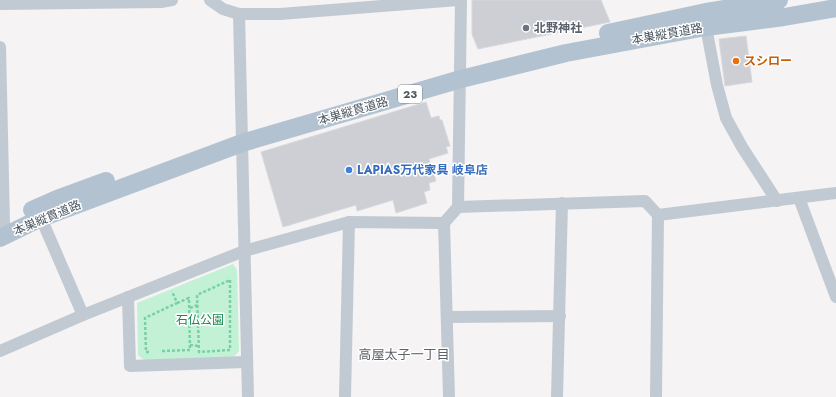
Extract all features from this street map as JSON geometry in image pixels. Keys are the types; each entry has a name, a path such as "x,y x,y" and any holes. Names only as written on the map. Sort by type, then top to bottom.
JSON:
{"main road":[{"name":"本巣縦貫道路","path":"2,230 57,198 241,137 461,73 566,53 706,20 780,0"},
{"name":"本巣縦貫道路","path":"706,20 784,17 836,8"},
{"name":"本巣縦貫道路","path":"2,230 41,218 241,137"}],"street":[{"path":"0,4 161,2 172,0"},
{"path":"210,0 223,10 239,14 280,14 391,3 458,0"},
{"path":"449,397 444,223 458,207 461,0"},
{"path":"239,14 248,397"},
{"path":"706,20 717,85 726,118 742,147 777,201"},
{"path":"0,47 2,230"},
{"path":"658,216 836,193"},
{"path":"799,198 836,297"},
{"path":"458,207 645,201 658,216 656,397"},
{"path":"557,397 562,204"},
{"path":"41,218 83,315"},
{"path":"0,351 83,315 244,251 349,222 444,223"},
{"path":"345,397 349,222"},
{"path":"128,297 130,366 246,362"},
{"path":"447,317 560,316"}],"path":[{"path":"230,280 230,350 199,352 198,305 197,295 230,280"},
{"path":"168,281 177,304"},
{"path":"153,352 146,352 145,318 189,298 190,350 161,351"},
{"path":"190,308 198,305"},
{"path":"190,345 199,346"}],"green space":[{"name":"石仏公園","path":"233,264 237,270 239,351 233,358 144,360 138,355 137,303"}],"building":[{"name":"北野神社","path":"472,0 601,0 610,22 478,49 472,34"},
{"name":"スシロー","path":"746,36 752,82 725,86 719,39"},
{"name":"LAPIAS万代家具 岐阜店","path":"426,102 431,118 439,116 440,120 442,120 450,146 446,147 448,153 429,159 436,181 429,183 430,190 424,192 427,203 396,213 393,200 357,211 356,205 283,227 261,152"}],"place":[{"name":"北野神社","path":"526,28"},
{"name":"スシロー","path":"736,61"},
{"name":"LAPIAS万代家具 岐阜店","path":"349,170"}],"district":[{"name":"高屋太子一丁目","path":"404,354"}]}
